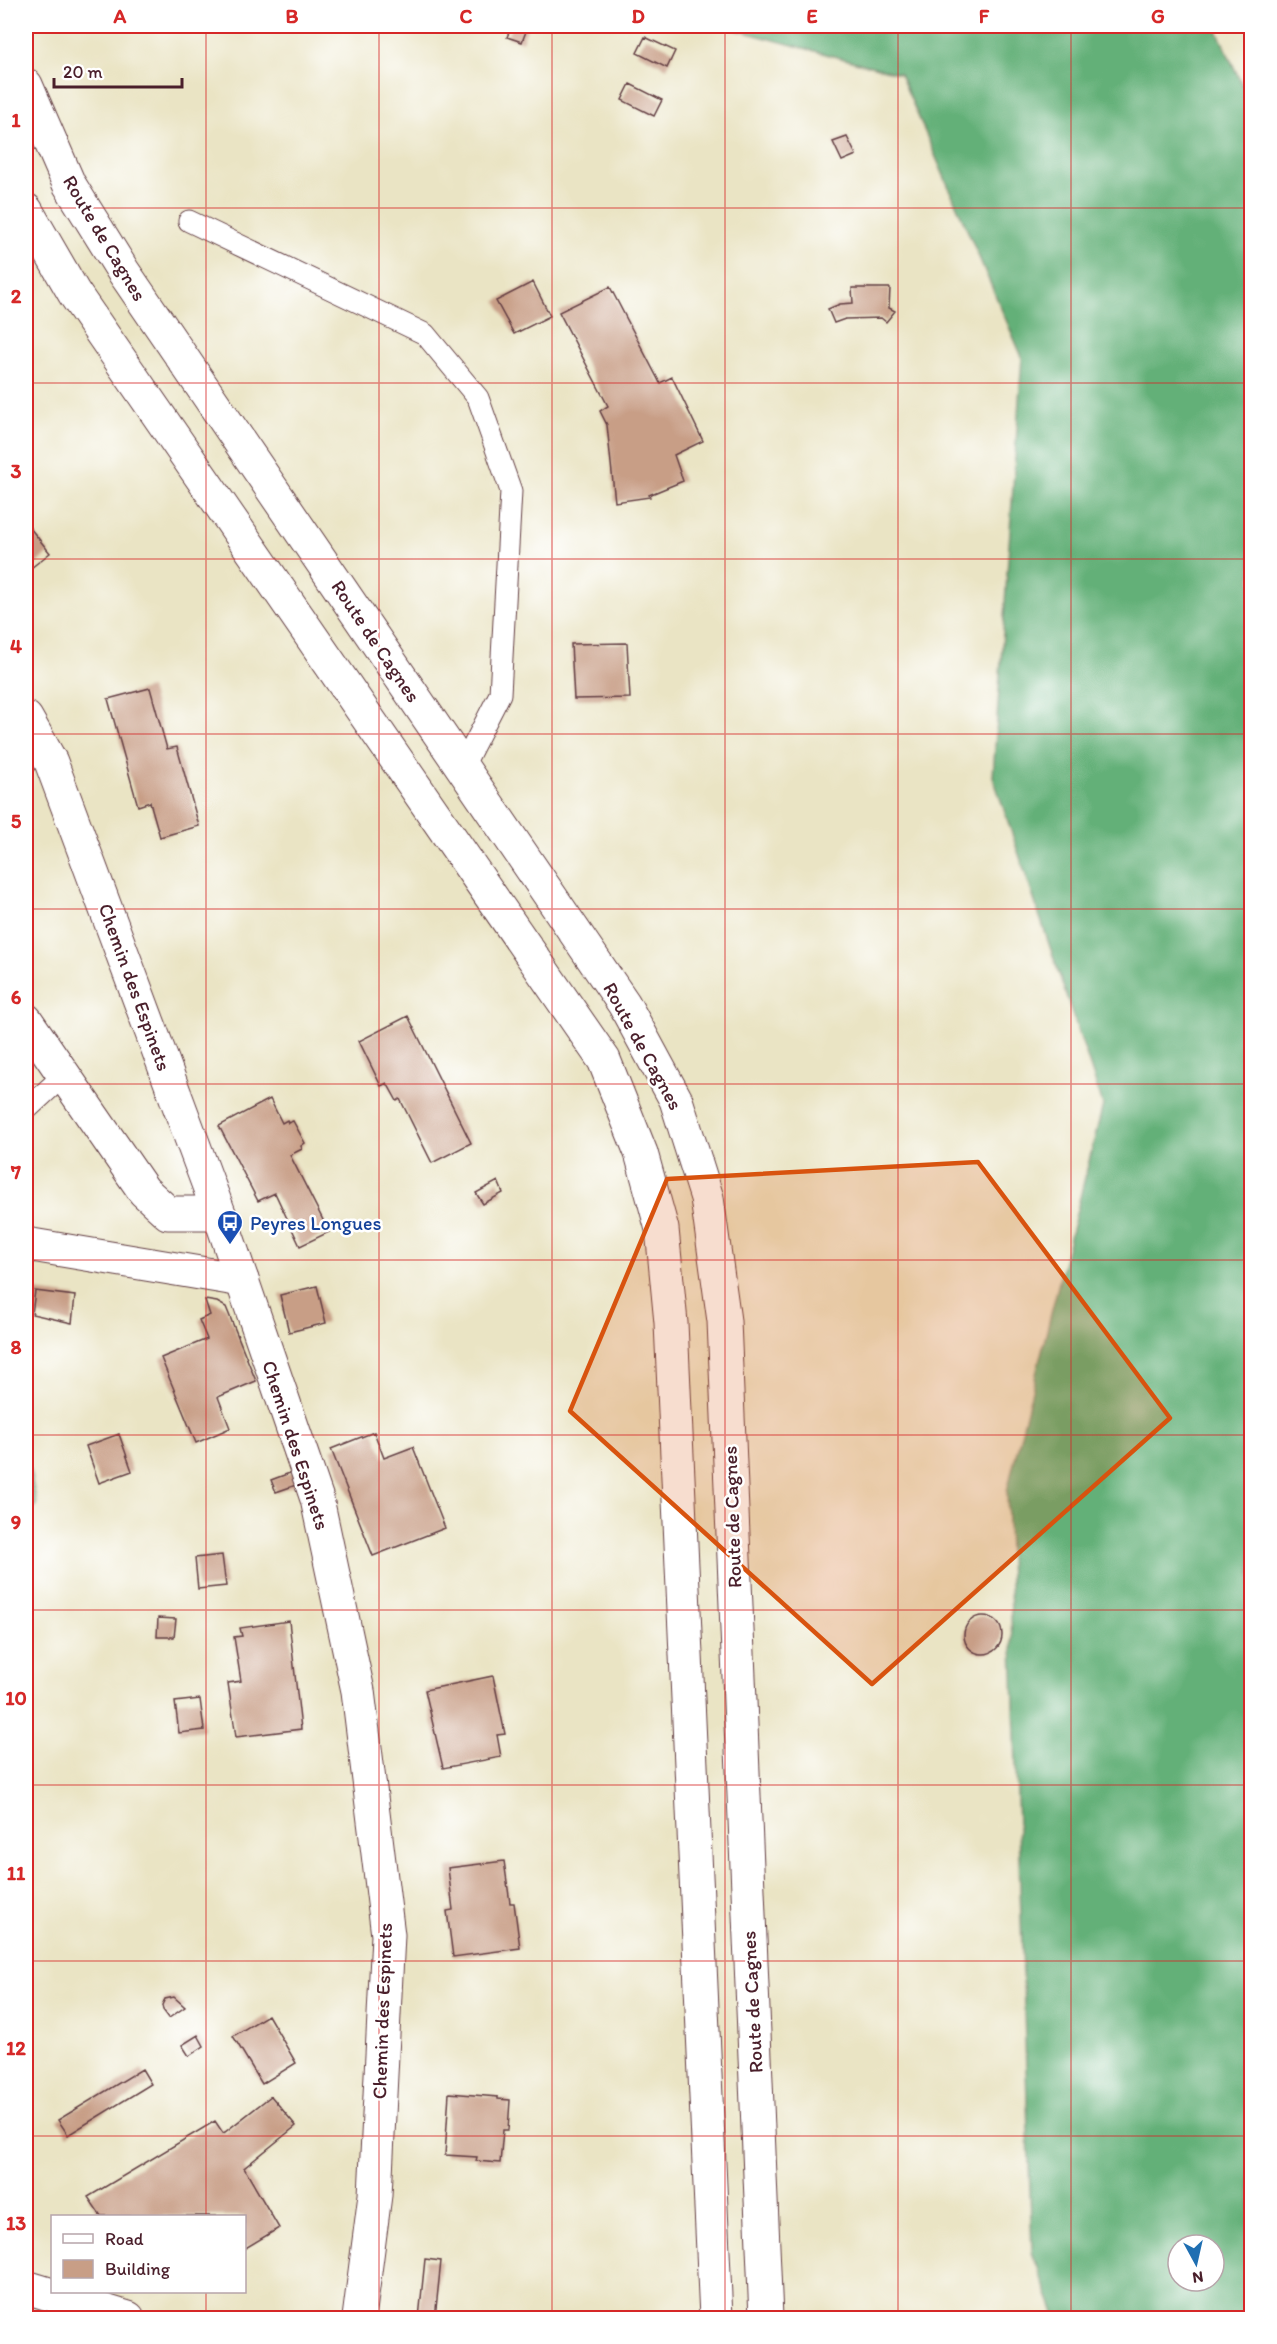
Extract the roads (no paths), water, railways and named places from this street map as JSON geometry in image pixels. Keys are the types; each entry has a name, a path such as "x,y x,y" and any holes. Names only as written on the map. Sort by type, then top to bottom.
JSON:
{"main road":[{"name":"Route de Cagnes","path":"26,85 69,184 123,271 624,1004 676,1100 707,1198 724,1321 766,2319"},
{"name":"Route de Cagnes","path":"26,210 74,293 604,1060 641,1153 662,1229 671,1323 716,2319"},
{"name":"Chemin des Espinets","path":"26,718 51,762 219,1213 317,1499 358,1691 388,1935 375,2195 359,2319"},
{"path":"26,1020 144,1191 168,1213 219,1213"},
{"path":"26,1244 242,1280"},
{"path":"26,2287 128,2319"}],"lane":[{"path":"189,221 425,334 478,398 511,491 500,694 462,768"},
{"path":"26,1110 64,1076"}],"place":[{"name":"Peyres Longues","path":"230,1246"}]}
